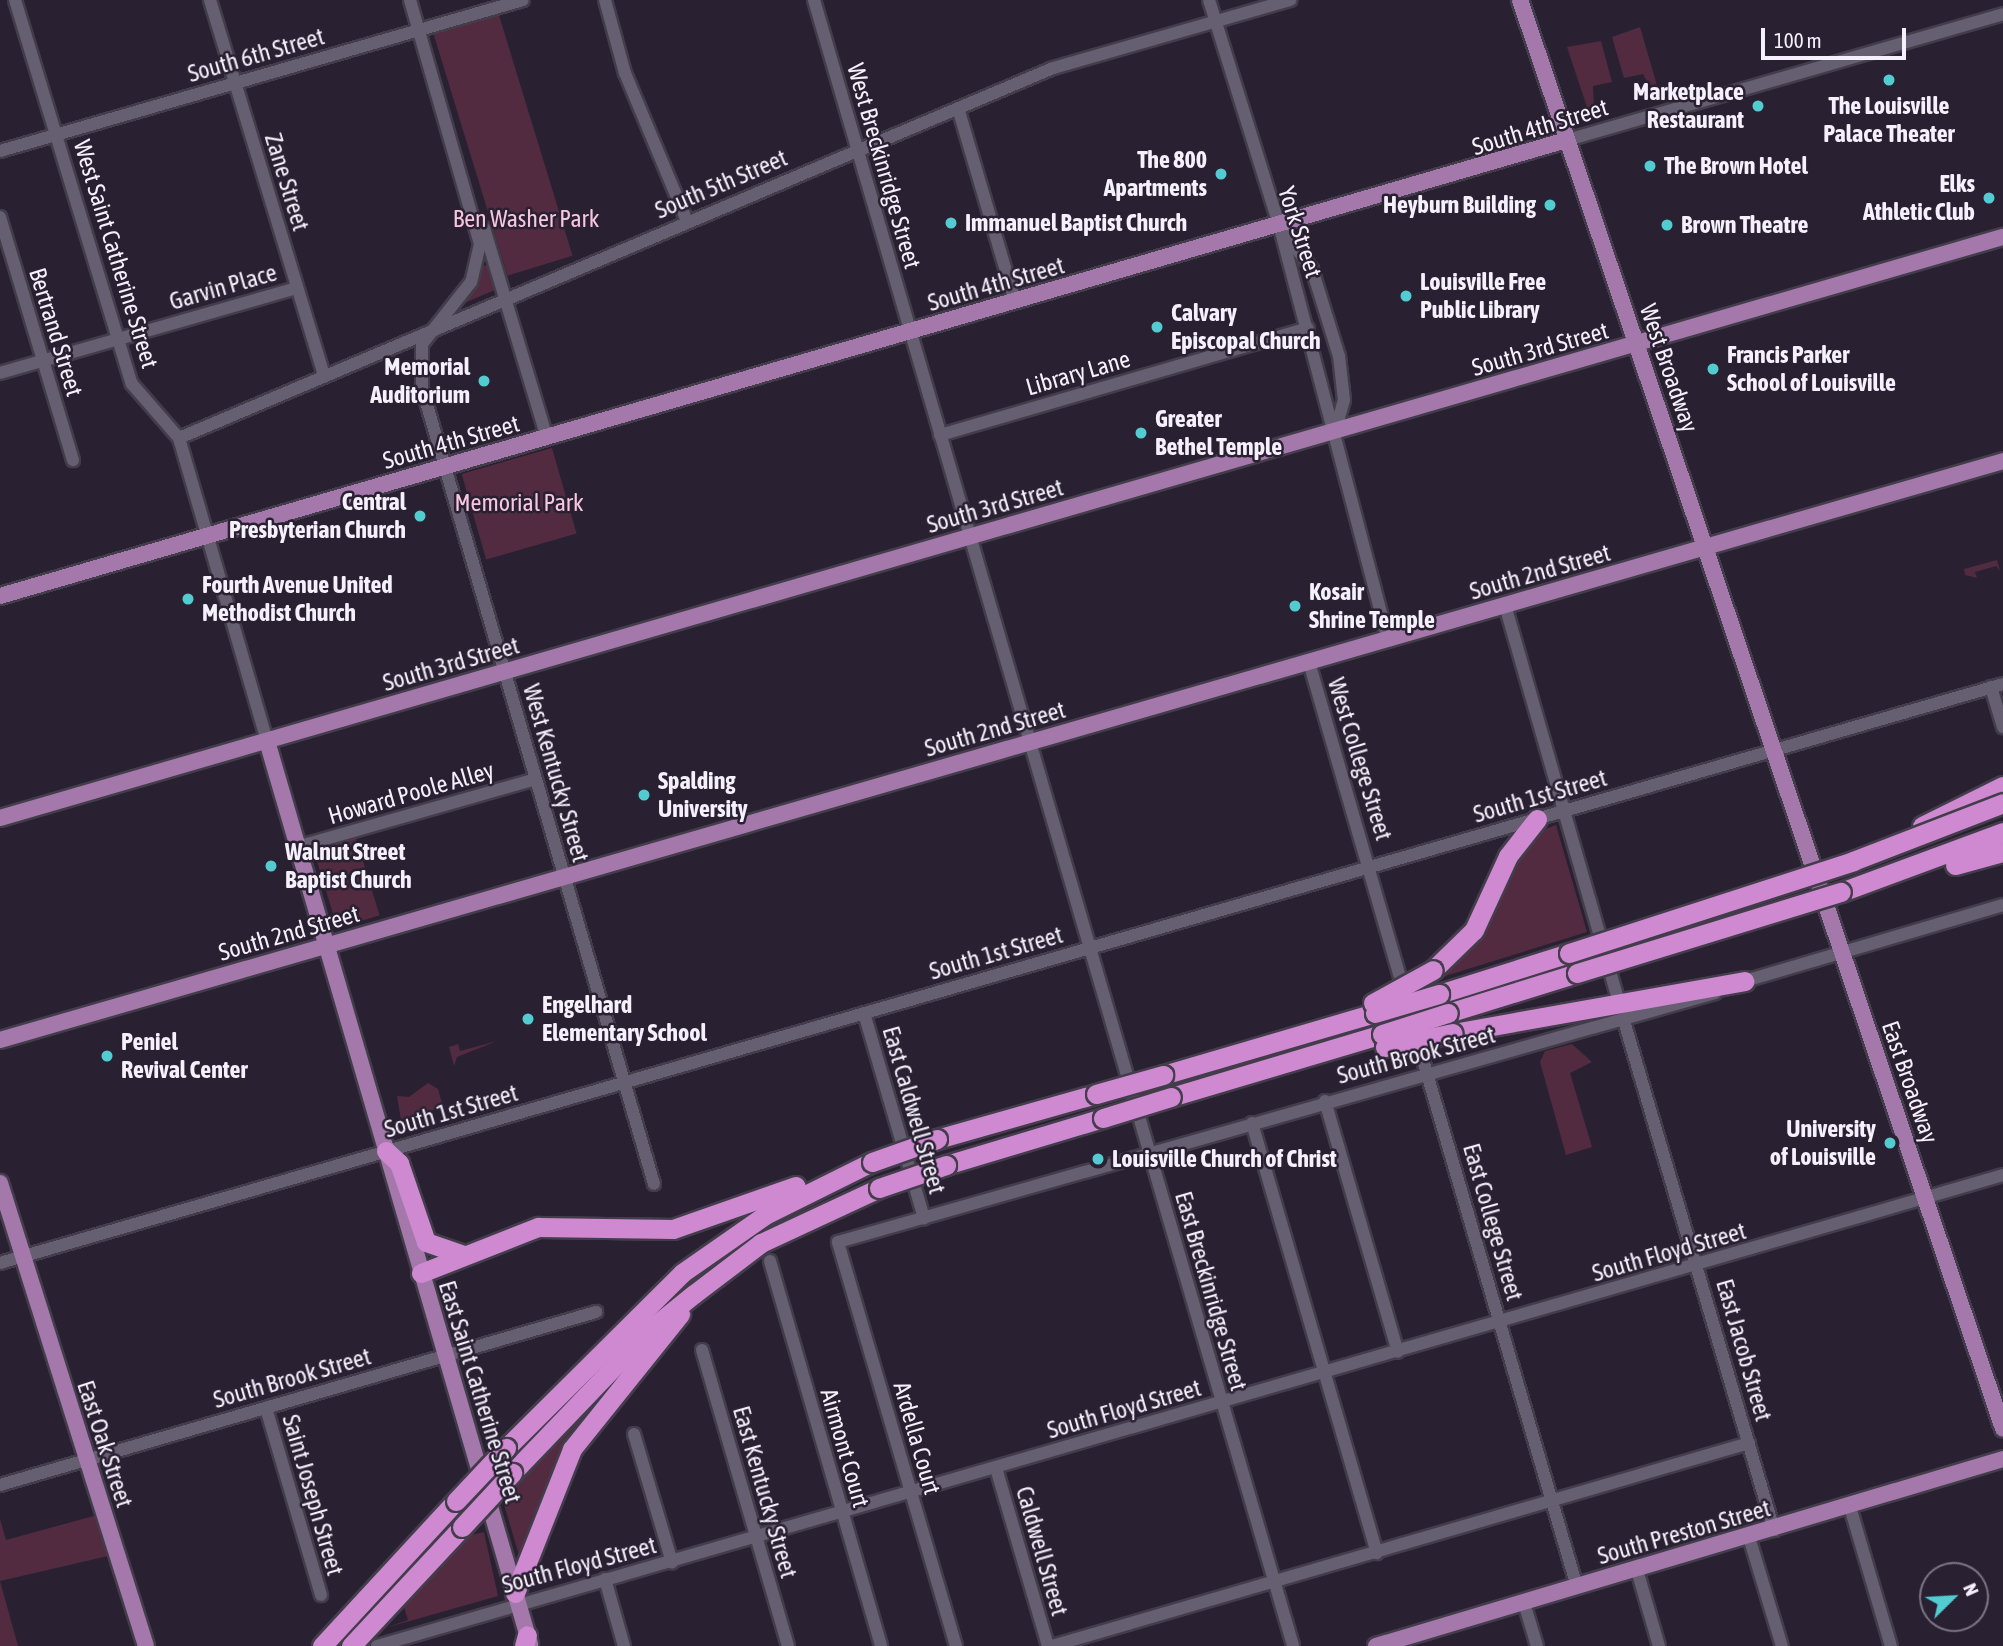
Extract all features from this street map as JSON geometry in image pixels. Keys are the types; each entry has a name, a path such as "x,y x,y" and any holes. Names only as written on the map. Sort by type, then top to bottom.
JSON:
{"highway":[{"path":"1853,861 2003,786"},
{"path":"421,1273 534,1228 578,1226 666,1230 771,1203 937,1139 1304,1034 1374,1008 1439,994 1853,861 2003,803"},
{"path":"1374,1008 1433,970 1474,930 1508,856 1537,819"},
{"path":"1841,892 2003,832"},
{"path":"351,1646 512,1473 694,1294 786,1229 879,1188 946,1165 1231,1079 1383,1040 1448,1013 1841,892 2003,852"},
{"path":"1383,1040 1453,1033 1618,1000 1744,981"},
{"path":"386,1151 399,1163 426,1242 446,1254 464,1255"},
{"path":"322,1646 633,1315 771,1203"},
{"path":"517,1598 572,1449 672,1318"}],"main road":[{"name":"West Broadway","path":"1520,0 1774,750"},
{"name":"South 4th Street","path":"0,596 1015,302 1280,228 1567,140"},
{"name":"South 3rd Street","path":"0,818 2003,237"},
{"name":"South 2nd Street","path":"0,1040 2003,461"},
{"name":"West Saint Catherine Street","path":"267,741 386,1151"},
{"name":"East Broadway","path":"1774,750 2003,1429"},
{"name":"East Saint Catherine Street","path":"386,1151 517,1598 527,1642"},
{"name":"East Oak Street","path":"0,1183 146,1646"},
{"name":"South Preston Street","path":"1376,1646 1774,1530 2003,1459"}],"street":[{"name":"West Saint Catherine Street","path":"15,0 135,391 179,438 267,741"},
{"name":"Zane Street","path":"210,0 324,376"},
{"name":"West Kentucky Street","path":"410,0 474,205 507,298 547,438"},
{"name":"South 6th Street","path":"0,151 523,0"},
{"path":"605,0 625,73 687,221"},
{"name":"West Breckinridge Street","path":"814,0 1089,948"},
{"name":"York Street","path":"1209,0 1280,228 1335,431 1334,451 1388,639"},
{"name":"South 5th Street","path":"179,438 1053,68 1290,0"},
{"name":"South 4th Street","path":"1567,140 2003,14"},
{"path":"958,108 1015,302"},
{"name":"West Kentucky Street","path":"474,205 480,244 475,274 422,344 420,373 624,1083"},
{"name":"Bertrand Street","path":"0,217 73,460"},
{"path":"1280,228 1312,269 1337,346 1344,400 1335,431"},
{"name":"Garvin Place","path":"0,373 297,288"},
{"name":"Library Lane","path":"940,435 1307,328"},
{"path":"1506,605 1618,1000"},
{"name":"West College Street","path":"1309,662 1370,868"},
{"path":"1997,686 2003,727"},
{"name":"South 1st Street","path":"0,1263 1997,686"},
{"name":"Howard Poole Alley","path":"297,848 536,779"},
{"name":"East College Street","path":"1370,868 1426,1073 1577,1587"},
{"name":"South Brook Street","path":"838,1242 1325,1101 1624,1021 1744,981 2003,905"},
{"name":"East Breckinridge Street","path":"1089,948 1293,1646"},
{"name":"East Caldwell Street","path":"864,1013 924,1218"},
{"name":"East Jacob Street","path":"1624,1021 1774,1530"},
{"path":"624,1083 654,1184"},
{"path":"1325,1101 1398,1352"},
{"path":"1252,1123 1377,1553"},
{"name":"South Floyd Street","path":"377,1646 517,1598 672,1562 2003,1175"},
{"name":"Ardella Court","path":"838,1242 956,1646"},
{"name":"Airmont Court","path":"770,1261 881,1646"},
{"name":"South Brook Street","path":"0,1485 596,1312"},
{"name":"East Kentucky Street","path":"702,1350 788,1646"},
{"name":"Saint Joseph Street","path":"266,1408 321,1595"},
{"path":"634,1434 672,1562"},
{"path":"1050,1646 1749,1443"},
{"name":"Caldwell Street","path":"996,1468 1050,1646"},
{"path":"1850,1507 1891,1646"},
{"path":"1749,1537 1782,1646"},
{"path":"1637,1570 1659,1646"},
{"path":"605,1579 624,1646"},
{"path":"1524,1603 1537,1646"}],"green space":[{"name":"Ben Washer Park","path":"498,12 573,256 508,276 433,32"},
{"path":"1640,27 1658,89 1652,91 1643,74 1624,78 1612,37"},
{"path":"1601,41 1612,82 1593,86 1594,108 1588,110 1567,47"},
{"path":"490,265 497,289 462,304 482,266"},
{"name":"Memorial Park","path":"552,448 577,534 486,559 462,474"},
{"path":"1997,560 2000,571 1996,566 1975,572 1977,578 1965,575 1964,569"},
{"path":"1556,825 1587,932 1416,985 1431,978 1535,833"},
{"path":"355,835 380,915 337,928 313,848"},
{"path":"497,1041 457,1057 454,1066 449,1047 458,1044 460,1051"},
{"path":"1572,1044 1592,1062 1570,1073 1592,1147 1566,1155 1540,1062 1545,1051"},
{"path":"428,1083 438,1089 443,1107 401,1120 397,1096 409,1097"},
{"path":"612,1384 556,1464 521,1562 503,1501"},
{"path":"97,1515 108,1556 0,1581 0,1519 6,1540"},
{"path":"484,1532 498,1596 385,1628 408,1620 404,1607 471,1535"},
{"path":"0,1581 18,1646 0,1646"}],"place":[{"name":"The Louisville Palace Theater","path":"1889,80"},
{"name":"Marketplace Restaurant","path":"1758,106"},
{"name":"The Brown Hotel","path":"1650,166"},
{"name":"The 800 Apartments","path":"1221,174"},
{"name":"Elks Athletic Club","path":"1989,198"},
{"name":"Heyburn Building","path":"1550,205"},
{"name":"Immanuel Baptist Church","path":"951,223"},
{"name":"Brown Theatre","path":"1667,225"},
{"name":"Louisville Free Public Library","path":"1406,296"},
{"name":"Calvary Episcopal Church","path":"1157,327"},
{"name":"Francis Parker School of Louisville","path":"1713,369"},
{"name":"Memorial Auditorium","path":"484,381"},
{"name":"Greater Bethel Temple","path":"1141,433"},
{"name":"Central Presbyterian Church","path":"420,516"},
{"name":"Fourth Avenue United Methodist Church","path":"188,599"},
{"name":"Kosair Shrine Temple","path":"1295,606"},
{"name":"Spalding University","path":"644,795"},
{"name":"Walnut Street Baptist Church","path":"271,866"},
{"name":"Engelhard Elementary School","path":"528,1019"},
{"name":"Peniel Revival Center","path":"107,1056"},
{"name":"University of Louisville","path":"1890,1143"},
{"name":"Louisville Church of Christ","path":"1098,1159"}]}
